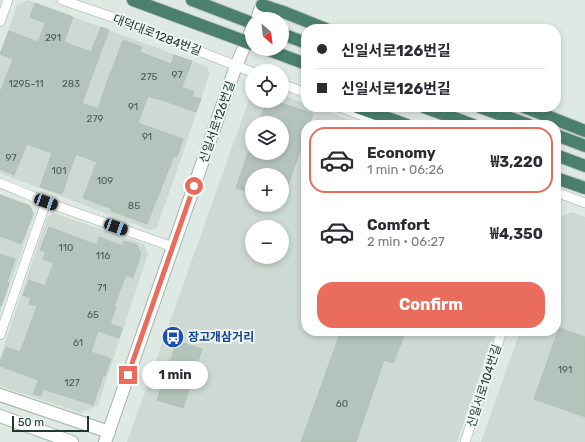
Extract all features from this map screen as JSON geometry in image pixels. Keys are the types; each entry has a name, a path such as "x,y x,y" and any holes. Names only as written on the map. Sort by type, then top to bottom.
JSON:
{"highway":[{"path":"133,0 245,41"},
{"path":"192,0 245,20"},
{"path":"262,6 286,13 314,24"},
{"path":"289,37 301,42"},
{"path":"285,56 301,62"},
{"path":"371,112 394,120"},
{"path":"438,112 459,120"},
{"path":"494,112 515,120"},
{"path":"537,112 557,120"},
{"path":"561,122 585,131"},
{"path":"561,137 585,146"},
{"path":"561,157 585,166"},
{"path":"561,180 585,188"}],"main road":[{"path":"259,12 262,6"},
{"name":"신일서로126번길","path":"107,437 236,66 245,46"},
{"path":"0,395 107,437"},
{"path":"0,416 72,442"}],"street":[{"path":"0,22 8,0"},
{"name":"대덕대로1284번길","path":"62,0 115,18 245,69"},
{"path":"289,87 301,91"},
{"path":"353,112 373,120"},
{"path":"0,183 46,202 173,247"},
{"path":"561,194 585,203"},
{"path":"0,335 46,202"},
{"name":"신일서로104번길","path":"465,442 500,336"}],"shaded area":[{"path":"28,0 206,66 210,73 157,228 150,230 0,173 0,53 17,5"},
{"path":"289,98 301,102 301,112 328,112 350,120 301,120 301,336 493,336 457,442 127,442 246,108 289,108"},
{"path":"0,194 30,205 34,215 0,313"},
{"path":"572,212 585,217 585,442 481,442 518,336 561,336 561,217"},
{"path":"53,213 144,244 148,254 98,405 81,413 0,386 0,358 47,218"}],"building":[{"path":"35,3 73,17 64,42 91,52 101,27 109,30 82,103 98,109 123,40 142,47 140,52 171,64 174,55 192,61 182,87 194,92 192,97 201,99 196,112 148,96 138,123 183,139 177,157 174,156 147,224 111,211 112,209 83,198 97,162 76,154 62,194 40,187 52,153 27,144 14,175 0,169 0,92 13,59 0,54 9,31 38,42 45,23 30,17"},
{"path":"289,106 301,110 301,112 313,114 311,120 301,120 301,148 289,182 289,168 245,168 245,191 236,188 246,160 289,160 289,116 261,116 264,108 289,108"},
{"path":"0,195 30,206 33,214 21,244 0,236"},
{"path":"49,227 97,245 99,237 123,246 124,241 137,245 141,254 133,278 126,275 114,306 116,307 110,324 122,328 119,338 98,331 91,352 111,359 105,376 103,376 93,405 43,389 41,396 33,394 38,380 0,366 0,362 6,347 20,352 37,306 29,304 31,298 23,295 29,280 45,286 54,263 43,259 46,252 40,250"},
{"path":"0,254 15,259 1,306 0,305"},
{"path":"561,329 585,337 585,417 534,399 556,336 561,336"},
{"path":"339,336 404,336 393,363 384,360 356,442 301,442"},
{"path":"177,341 202,349 183,408 157,400"}],"place":[{"name":"장고개삼거리","path":"173,337"}],"route":[{"path":"128,375 194,186"}]}
